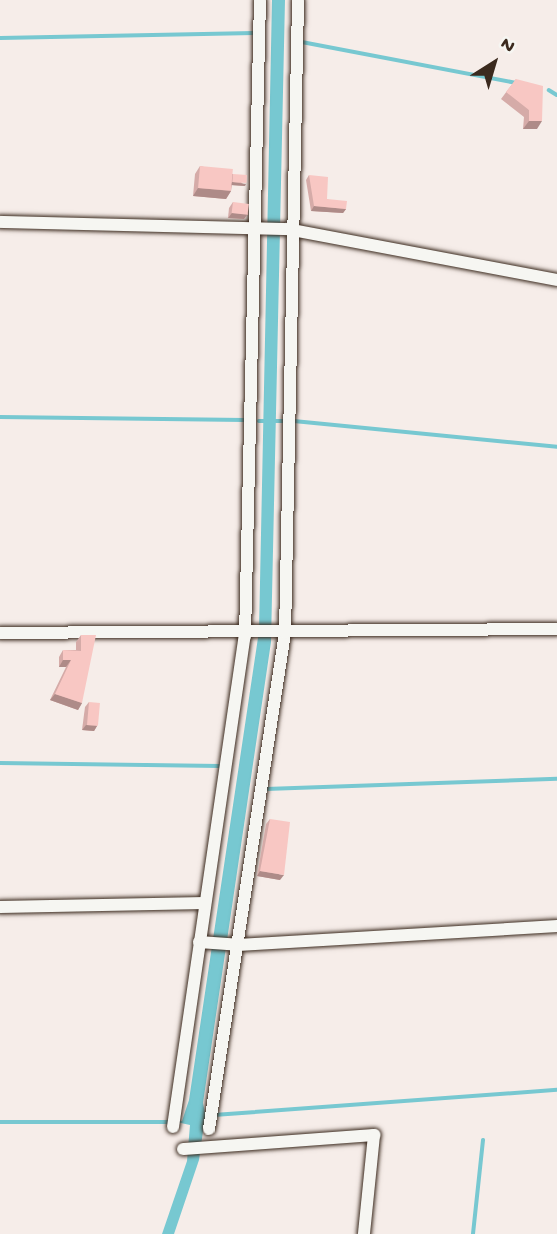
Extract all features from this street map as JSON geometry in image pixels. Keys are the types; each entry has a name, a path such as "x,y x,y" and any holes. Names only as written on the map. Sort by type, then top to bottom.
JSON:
{"street":[{"path":"174,1123 203,942 205,903 250,635 261,229 261,0"},
{"path":"211,1120 234,945 281,633 298,0"},
{"path":"0,222 290,229 557,280"},
{"path":"0,634 250,635 557,629"},
{"path":"0,907 205,903"},
{"path":"203,942 234,945 557,926"},
{"path":"183,1149 374,1135 364,1234"}],"water":[{"path":"272,0 285,0 271,642 203,1103 205,1113 216,1114 205,1117 199,1160 174,1234 162,1234 187,1161 190,1125 167,1120 182,1121 189,1100 259,631"}],"building":[{"path":"516,79 543,86 542,121 529,121 529,110 506,92"},
{"path":"200,166 233,169 231,191 198,188"},
{"path":"233,174 247,175 246,183 232,182"},
{"path":"309,175 328,177 327,199 347,201 346,209 314,206"},
{"path":"233,202 249,204 248,215 232,213"},
{"path":"81,635 96,635 82,703 55,694 71,660 63,660 63,650 81,651"},
{"path":"89,702 100,703 98,726 87,725"},
{"path":"270,819 290,822 284,875 260,871"}],"waterway":[{"path":"0,38 254,33"},
{"path":"302,42 517,83"},
{"path":"549,90 557,95"},
{"path":"0,417 244,420"},
{"path":"259,421 284,421"},
{"path":"294,421 557,447"},
{"path":"0,763 220,766"},
{"path":"266,789 557,779"},
{"path":"214,1115 557,1090"},
{"path":"0,1122 170,1122"},
{"path":"473,1234 483,1141"}]}
